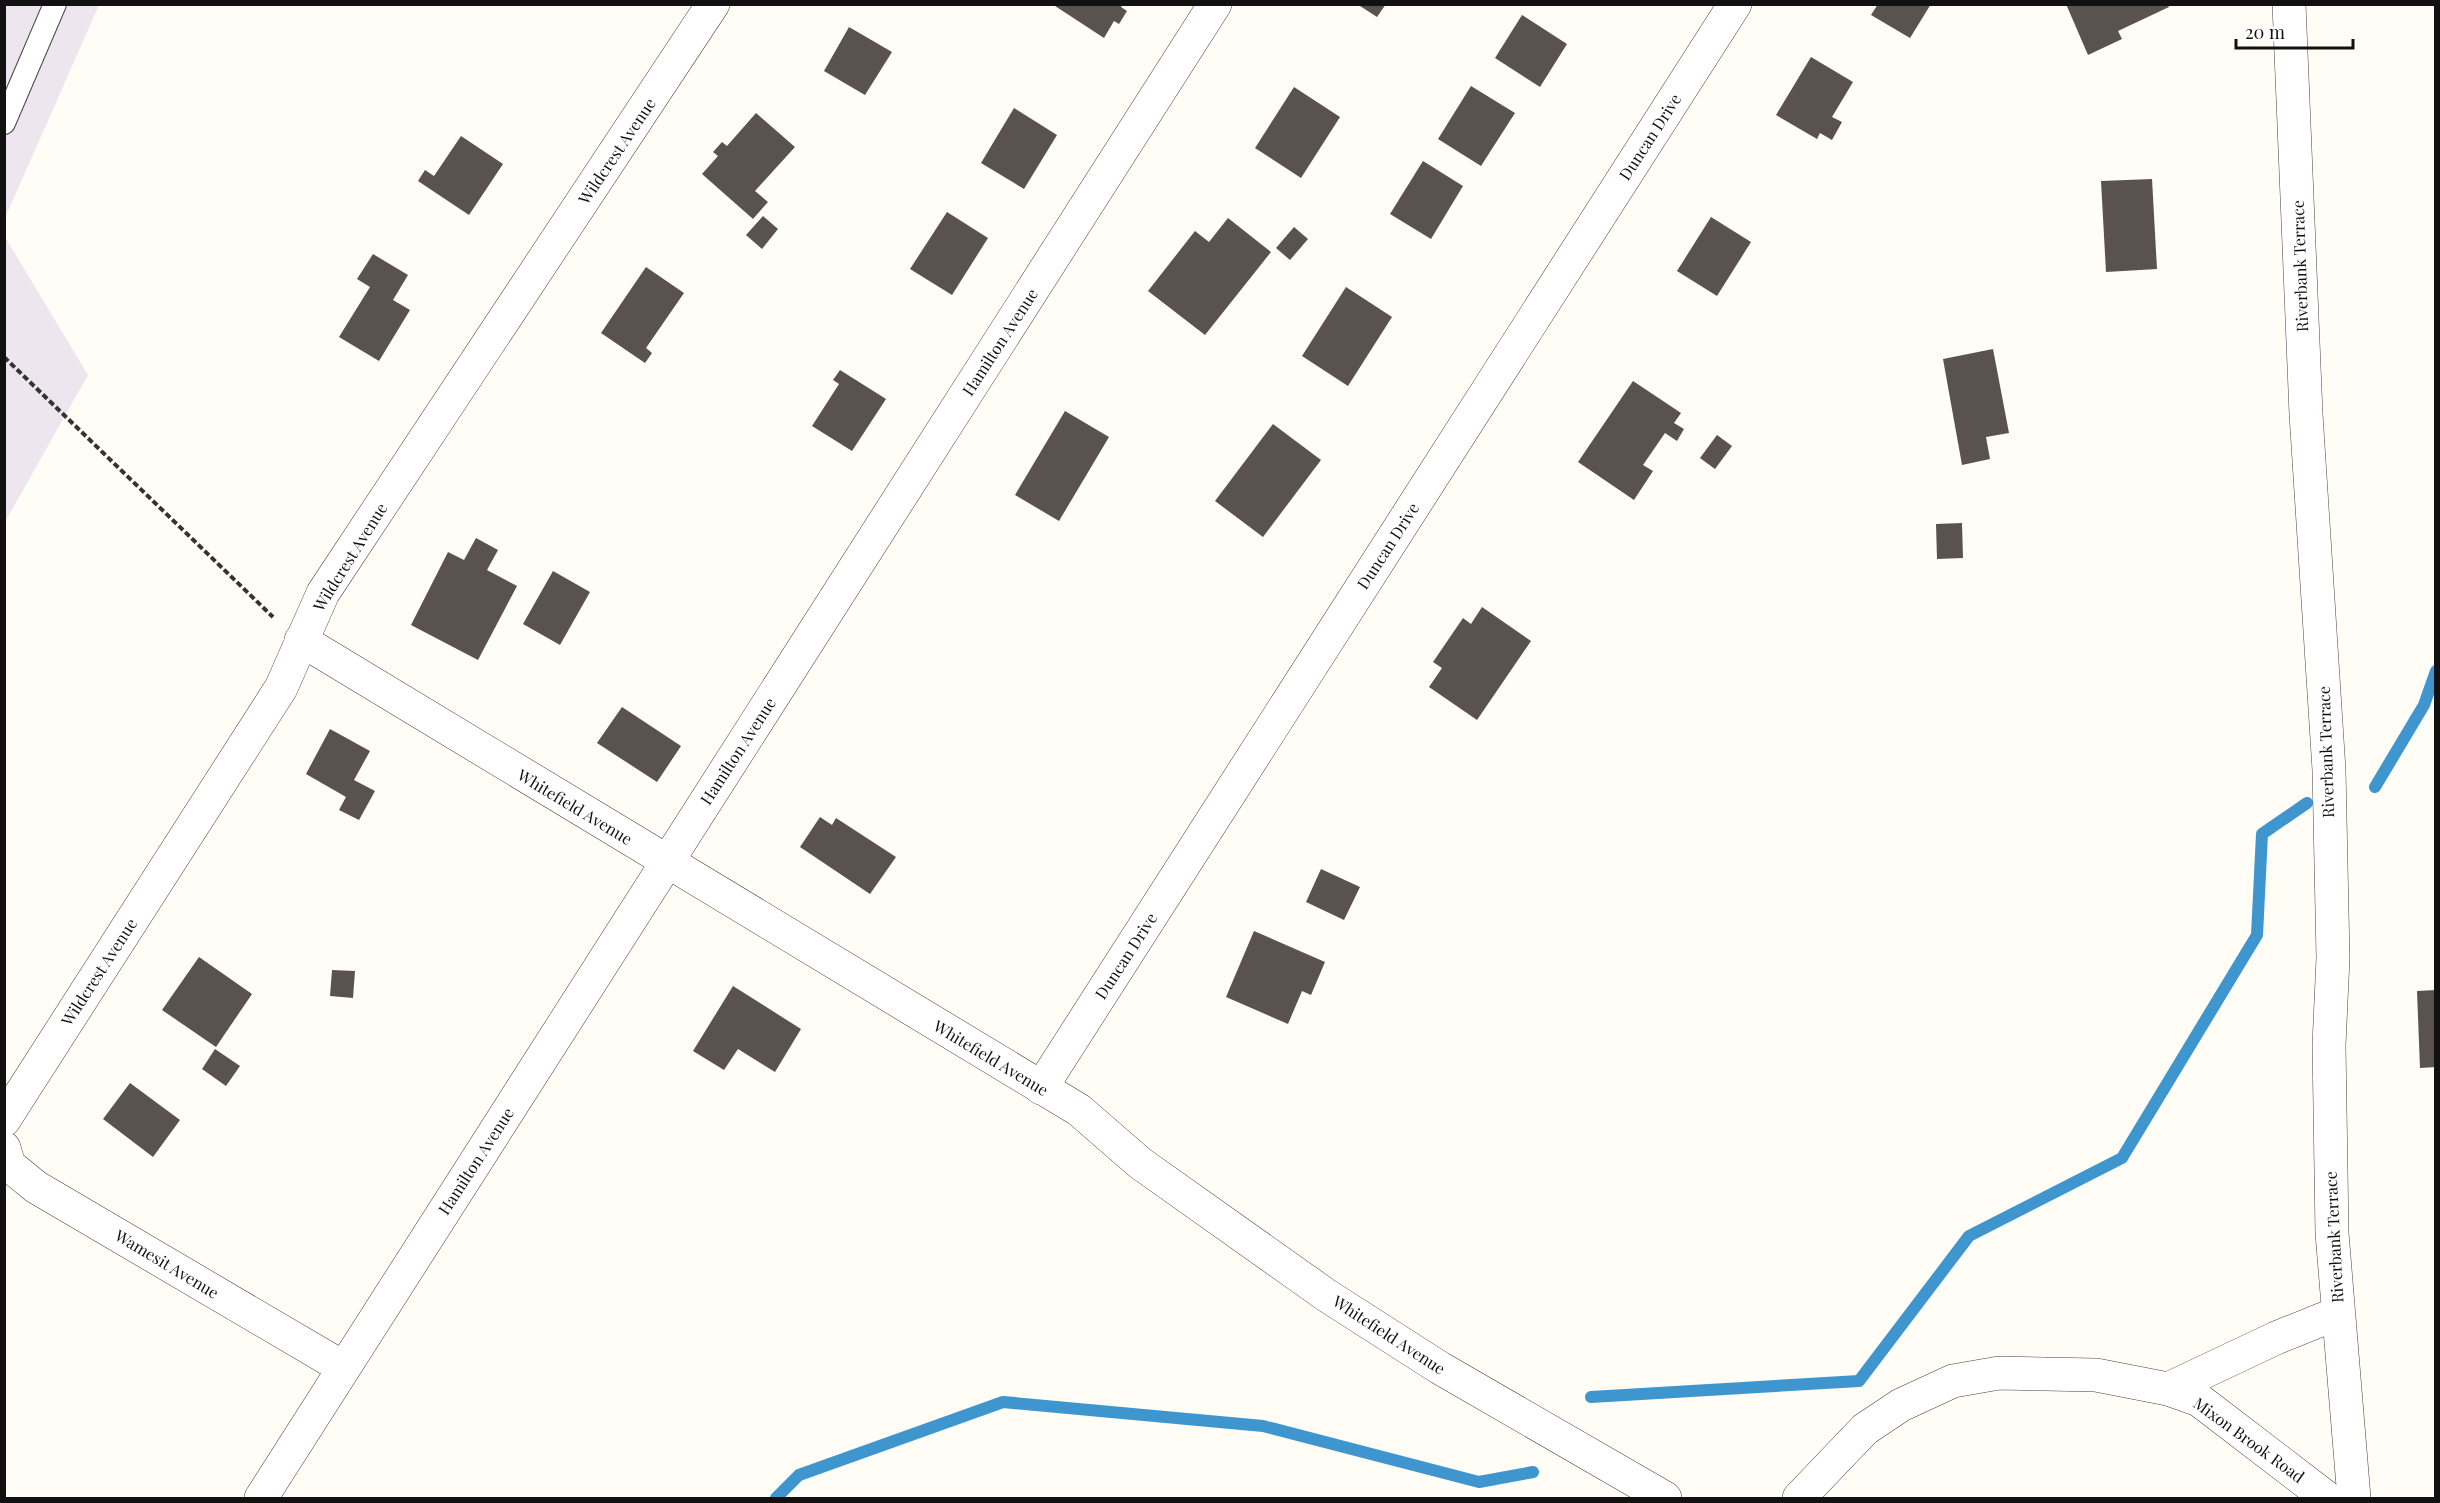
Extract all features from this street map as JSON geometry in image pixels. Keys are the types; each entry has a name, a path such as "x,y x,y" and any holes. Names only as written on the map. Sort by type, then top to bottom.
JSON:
{"street":[{"name":"Wildcrest Avenue","path":"4,1120 280,688 323,593 713,4"},
{"name":"Hamilton Avenue","path":"261,1498 1215,4"},
{"name":"Duncan Drive","path":"1041,1088 1735,4"},
{"name":"Riverbank Terrace","path":"2289,4 2306,414 2329,770 2332,1233 2354,1498"},
{"name":"Whitefield Avenue","path":"301,640 1079,1110 1140,1163 1326,1295 1440,1368 1665,1498"},
{"name":"Wamesit Avenue","path":"4,1148 9,1165 36,1187 344,1368"},
{"name":"Mixon Brook Road","path":"2168,1389 2276,1338 2338,1312"},
{"name":"Mixon Brook Road","path":"1798,1498 1865,1429 1900,1405 1953,1381 1998,1373 2096,1375 2168,1389 2199,1400 2327,1498"}],"lane":[{"path":"4,123 12,82 55,4"}],"path":[{"path":"4,357 261,608 301,640"}],"shaded area":[{"path":"5,5 99,5 5,218"},
{"path":"5,237 88,375 5,522"}],"building":[{"path":"1052,4 1123,4 1121,7 1127,11 1119,24 1114,21 1104,38"},
{"path":"1357,4 1386,4 1377,17"},
{"path":"1878,4 1931,4 1910,38 1871,15"},
{"path":"2066,4 2168,4 2169,7 2118,31 2122,39 2088,55"},
{"path":"1522,15 1567,44 1540,87 1495,58"},
{"path":"849,27 892,52 865,95 824,71"},
{"path":"1811,57 1853,82 1832,117 1842,122 1832,140 1820,133 1817,139 1776,115"},
{"path":"1471,86 1515,113 1481,166 1438,139"},
{"path":"1294,87 1340,117 1301,178 1255,148"},
{"path":"1014,108 1057,135 1024,189 981,163"},
{"path":"756,113 795,147 755,191 768,202 753,219 702,174 718,156 713,152 722,142 727,146"},
{"path":"461,136 503,164 469,215 418,181 425,170 434,176"},
{"path":"1423,161 1463,186 1431,239 1390,214"},
{"path":"2152,179 2157,269 2106,272 2101,181"},
{"path":"947,212 988,238 952,295 910,269"},
{"path":"763,216 778,229 762,249 746,235"},
{"path":"1711,217 1751,242 1717,296 1677,271"},
{"path":"1228,218 1271,252 1205,335 1148,291 1195,231 1209,242"},
{"path":"1294,227 1308,239 1290,260 1276,248"},
{"path":"373,254 408,275 393,300 410,310 379,361 339,337 370,287 357,279"},
{"path":"646,267 684,293 646,348 652,353 645,363 601,333"},
{"path":"1346,287 1392,317 1348,386 1302,356"},
{"path":"1993,349 2009,433 1986,437 1990,459 1962,465 1943,359"},
{"path":"840,370 886,399 852,451 812,426 839,384 833,380"},
{"path":"1633,381 1681,413 1674,423 1684,429 1677,441 1665,433 1643,465 1653,471 1634,500 1578,462"},
{"path":"1065,411 1109,437 1059,521 1015,495"},
{"path":"1273,424 1321,460 1263,537 1215,501"},
{"path":"1717,435 1732,446 1715,469 1700,458"},
{"path":"1962,523 1963,558 1937,559 1936,524"},
{"path":"476,538 498,550 487,570 517,586 478,660 411,625 448,552 464,560"},
{"path":"553,571 590,592 560,645 523,624"},
{"path":"1482,607 1531,641 1477,720 1429,687 1442,668 1433,662 1463,618 1471,624"},
{"path":"622,707 681,746 657,782 597,743"},
{"path":"330,729 370,751 354,780 375,791 359,820 339,810 346,797 306,774"},
{"path":"820,817 832,825 836,818 896,857 870,894 800,847"},
{"path":"1321,869 1360,887 1344,920 1306,902"},
{"path":"1254,931 1325,962 1311,995 1302,991 1288,1024 1226,997"},
{"path":"199,957 252,994 216,1047 162,1010"},
{"path":"332,970 355,971 353,998 330,996"},
{"path":"733,986 801,1029 775,1072 738,1049 724,1070 693,1051"},
{"path":"2436,990 2436,1067 2420,1068 2417,991"},
{"path":"215,1049 240,1066 226,1086 202,1069"},
{"path":"130,1083 180,1120 153,1157 103,1119"}],"waterway":[{"path":"2375,787 2424,705 2436,671"},
{"path":"1591,1397 1859,1381 1969,1236 2122,1158 2257,935 2262,834 2307,803"},
{"path":"776,1498 799,1475 1003,1402 1263,1426 1479,1482 1533,1472"}]}
